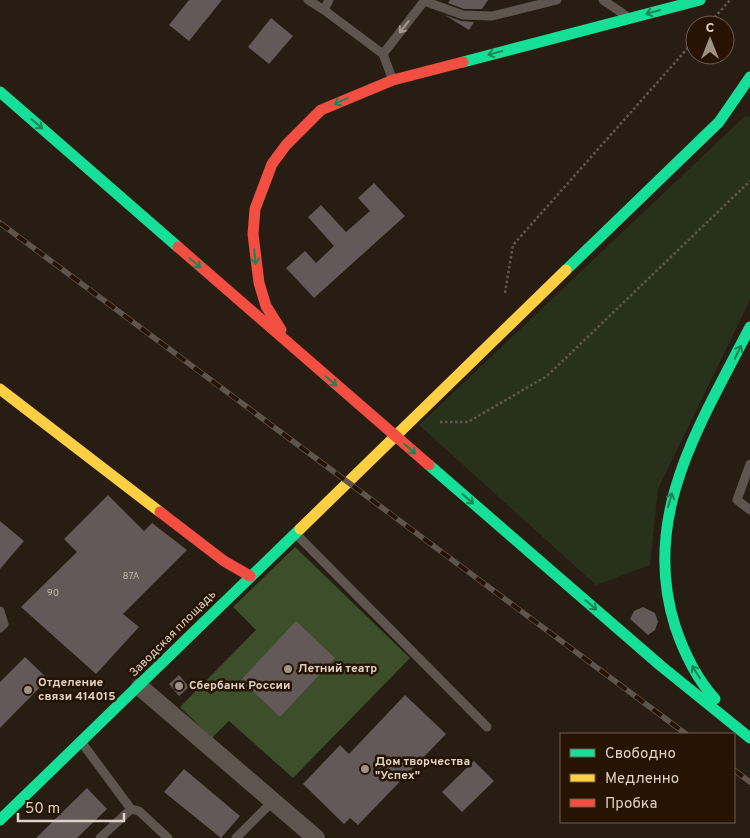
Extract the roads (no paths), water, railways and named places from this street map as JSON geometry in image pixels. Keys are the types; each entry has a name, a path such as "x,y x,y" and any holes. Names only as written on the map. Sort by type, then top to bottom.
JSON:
{"main road":[{"path":"300,354 270,313 259,284 253,234 255,209 265,178 286,146 321,110 393,80 700,0"},
{"path":"719,122 750,77"},
{"path":"0,92 660,666 750,737"},
{"path":"719,122 742,106"},
{"name":"Заводская площадь","path":"0,820 140,687 250,576 719,122"},
{"path":"750,328 685,459 670,500 663,535 662,570 666,599 674,627 687,658 708,692 750,737"},
{"path":"0,389 224,561 250,576"}],"street":[{"path":"140,687 316,838"}],"lane":[{"path":"308,0 383,54 393,80"},
{"path":"324,10 329,0"},
{"path":"383,54 425,0 463,14 492,16 557,0"},
{"path":"603,0 629,18"},
{"path":"750,464 737,500 750,510"},
{"path":"295,533 487,727"},
{"path":"0,612 4,624 0,628"},
{"path":"82,743 131,810 139,811 168,838"},
{"path":"236,838 274,800"},
{"path":"100,838 131,810"}],"railway":[{"path":"0,223 685,733"},
{"path":"735,771 750,782"}],"place":[{"name":"Летний театр","path":"288,669"},
{"name":"Сбербанк России","path":"179,686"},
{"name":"Отделение связи 414015","path":"28,690"},
{"name":"Дом творчества \"Успех\"","path":"365,769"}]}
